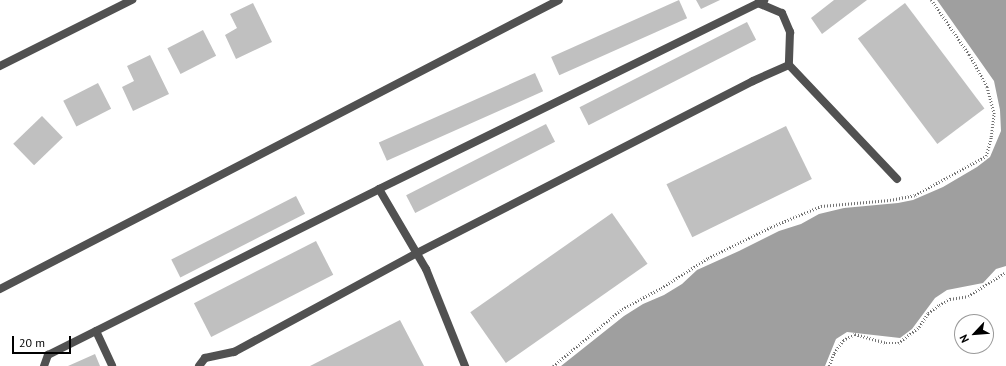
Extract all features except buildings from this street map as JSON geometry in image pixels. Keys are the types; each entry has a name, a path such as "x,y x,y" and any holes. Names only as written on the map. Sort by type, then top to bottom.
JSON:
{"street":[{"path":"0,66 132,0"},
{"path":"0,288 560,0"},
{"path":"44,366 48,356 96,331 379,189 761,2 782,13 790,32 789,65 897,179"},
{"path":"199,366 205,358 234,352 417,253 753,81 789,65"},
{"path":"379,189 426,269 442,305 464,366"},
{"path":"96,331 112,366"}],"path":[{"path":"553,366 622,309 661,288 708,258 771,227 821,206 890,200 915,195 986,156 991,137 994,114 987,87 970,55 931,0"},
{"path":"829,366 834,353 843,340 855,334 886,343 898,343 919,327 928,313 938,305 950,299 968,296 1006,272"}],"shaded area":[{"path":"937,0 1006,0 1006,266 996,269 983,283 947,290 935,298 912,329 900,338 847,332 836,339 825,366 561,366 624,316 643,304 664,295 682,284 697,270 779,231 801,224 819,214 844,208 898,203 913,200 943,187 977,167 990,157 1001,131 1000,110 994,81"}]}
